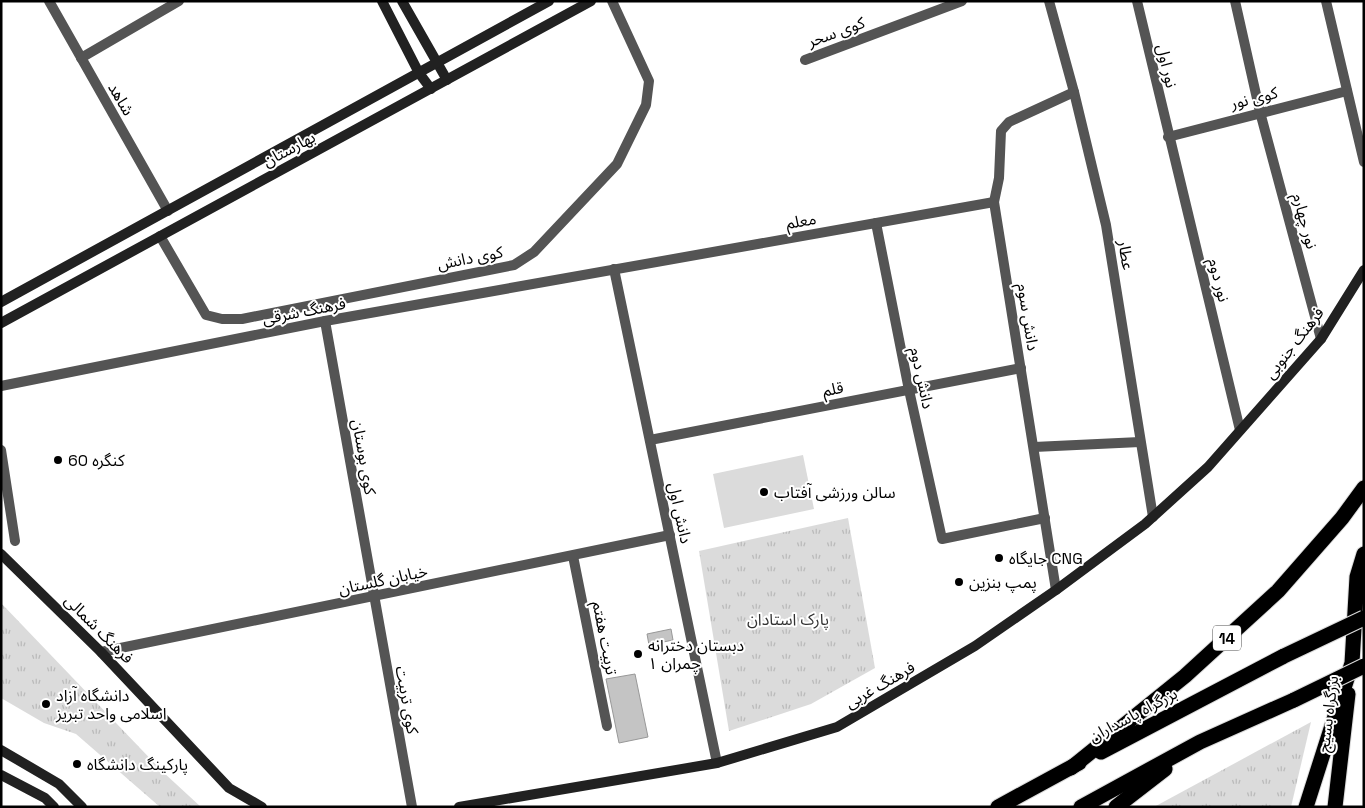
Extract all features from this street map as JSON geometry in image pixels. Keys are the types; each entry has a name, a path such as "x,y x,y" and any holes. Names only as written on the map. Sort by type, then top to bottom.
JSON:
{"highway":[{"name":"14","path":"1071,768 1185,676 1278,591 1342,518 1364,488"},
{"path":"1306,807 1358,664 1357,577 1364,554"},
{"name":"بزرگراه پاسداران","path":"998,807 1284,656 1364,618"},
{"name":"بزرگراه بسیج","path":"1335,807 1364,626"},
{"path":"1081,807 1200,742 1294,700 1358,664"},
{"path":"1116,807 1200,742"}],"street":[{"name":"شاهد","path":"49,1 168,211"},
{"path":"81,58 179,1"},
{"path":"382,1 419,73 431,89"},
{"path":"402,1 447,80"},
{"name":"بهارستان","path":"1,302 549,1"},
{"name":"بهارستان","path":"1,324 175,227 591,1"},
{"name":"کوی دانش","path":"160,236 206,315 222,318 242,319 514,264 539,247 617,164 646,105 649,81 612,1"},
{"name":"کوی سحر","path":"805,60 962,1"},
{"name":"عطار","path":"1049,1 1074,92 1106,225 1153,517"},
{"name":"نور اول","path":"1137,1 1168,137"},
{"name":"نور چهارم","path":"1235,1 1260,112 1321,338"},
{"path":"1326,1 1364,162"},
{"name":"کوی نور","path":"1168,137 1347,91"},
{"name":"دانش سوم","path":"1056,590 994,202 999,178 1001,131 1009,122 1074,92"},
{"name":"نور دوم","path":"1168,137 1240,430"},
{"name":"معلم","path":"614,269 994,202"},
{"path":"168,211 175,227"},
{"path":"150,220 160,236"},
{"name":"دانش دوم","path":"876,223 909,390 942,539 1045,518"},
{"name":"فرهنگ شرقی","path":"1,386 325,321 614,269"},
{"name":"دانش اول","path":"614,269 717,763"},
{"name":"فرهنگ جنوبی","path":"1240,430 1321,338 1364,270"},
{"name":"کوی بوستان","path":"325,321 374,597"},
{"name":"قلم","path":"650,440 1021,368"},
{"name":"فرهنگ غربی","path":"459,807 717,763 838,727 975,646 1056,590 1153,517 1208,467 1240,430"},
{"path":"1034,447 1140,442"},
{"path":"1,450 15,541"},
{"name":"خیابان گلستان","path":"101,652 670,536"},
{"name":"فرهنگ شمالی","path":"1,554 101,652 229,788 262,807"},
{"name":"تربیت هفتم","path":"573,556 607,726"},
{"name":"کوی تربیت","path":"374,597 412,807"},
{"path":"1,750 59,784 82,807"},
{"path":"1,775 45,798 54,807"}],"green space":[{"name":"سالن ورزشی آفتاب","path":"803,455 814,509 724,528 713,474"},
{"name":"پارک استادان","path":"848,518 875,668 811,704 729,731 699,551"},
{"path":"1,603 163,772 201,807 160,807 76,734 44,723 1,698"},
{"path":"1311,722 1291,807 1154,807"}],"building":[{"path":"671,629 673,640 649,645 647,634"},
{"path":"635,674 648,737 619,743 606,679"}],"place":[{"name":"کنگره 60","path":"58,460"},
{"name":"سالن ورزشی آفتاب","path":"764,492"},
{"name":"جایگاه CNG","path":"999,558"},
{"name":"پمپ بنزین","path":"959,582"},
{"name":"دبستان دخترانه چمران ۱","path":"638,654"},
{"name":"دانشگاه آزاد اسلامی واحد تبریز","path":"46,704"},
{"name":"پارکینگ دانشگاه","path":"77,764"}]}
